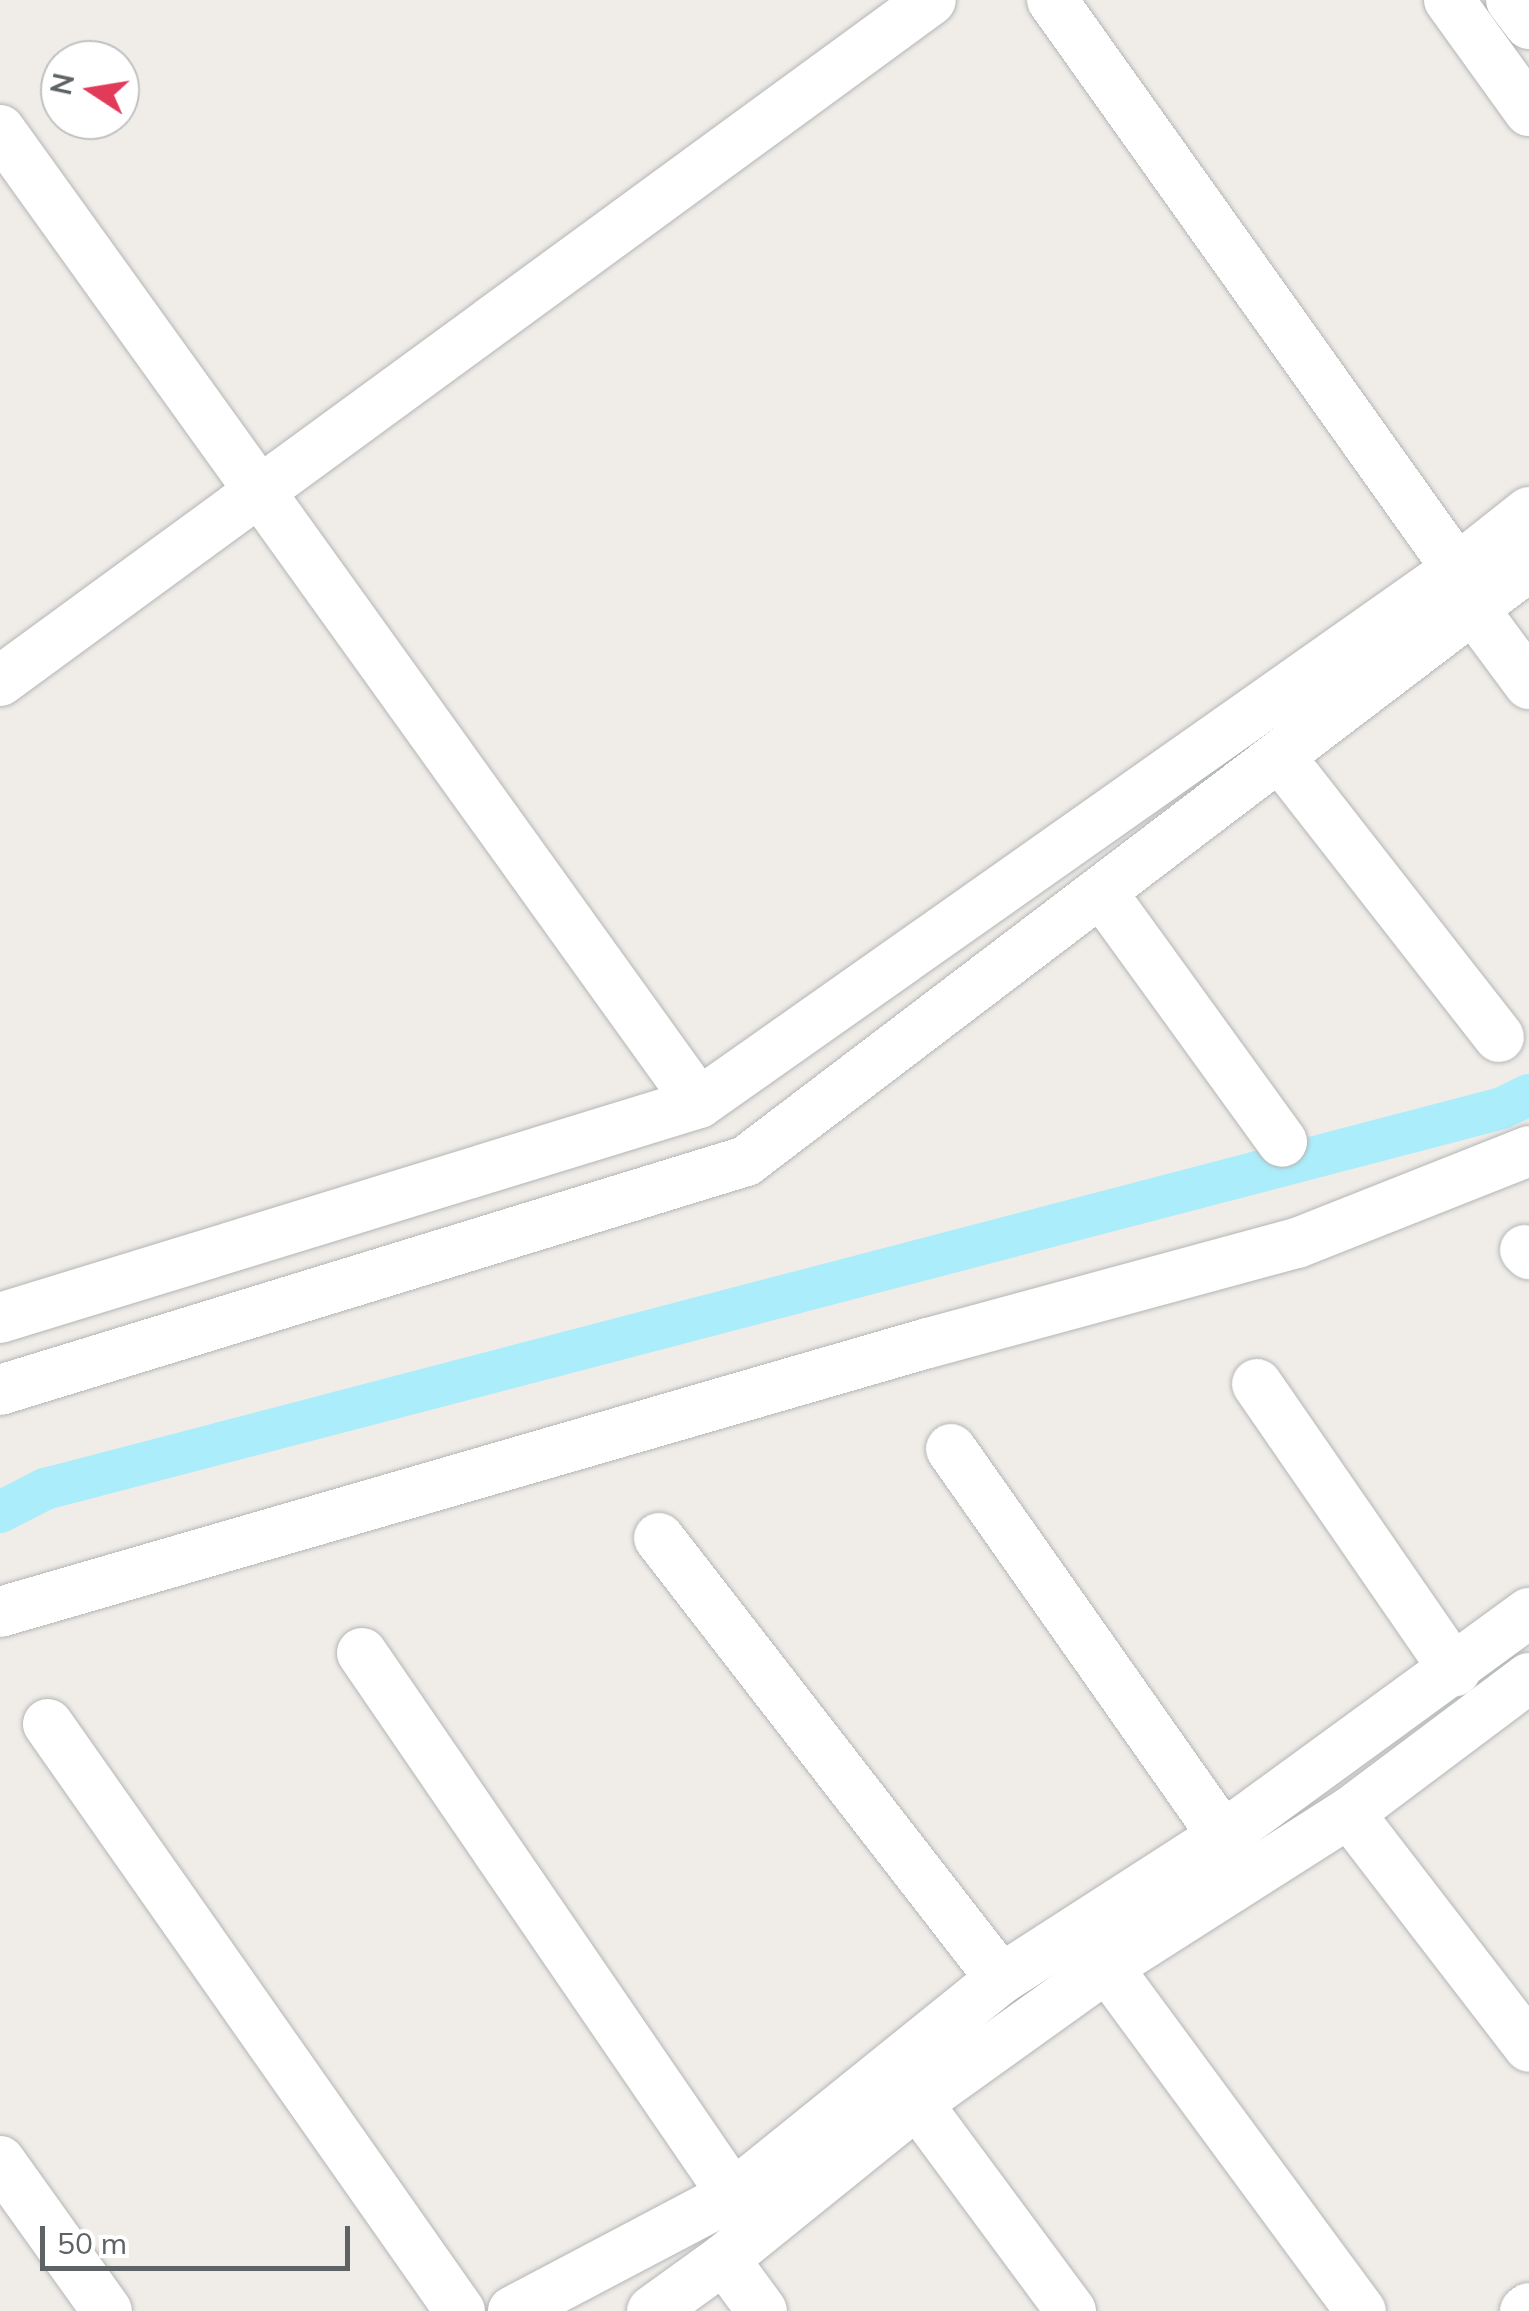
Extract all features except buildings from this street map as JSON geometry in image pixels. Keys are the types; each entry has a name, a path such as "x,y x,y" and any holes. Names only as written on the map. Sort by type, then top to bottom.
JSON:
{"street":[{"path":"0,680 256,489 931,0"},
{"path":"1052,0 1529,684"},
{"path":"1448,0 1529,111"},
{"path":"1511,0 1529,24"},
{"path":"0,130 700,1104"},
{"path":"0,1390 746,1161 1281,758 1466,590 1529,512"},
{"path":"0,1318 700,1104 1466,590 1529,566"},
{"path":"1281,758 1499,1037"},
{"path":"1102,892 1282,1142"},
{"path":"0,1612 928,1343 1297,1243 1529,1150"},
{"path":"1257,1384 1455,1671"},
{"path":"951,1450 1222,1836"},
{"path":"659,1538 1002,1980"},
{"path":"512,2311 733,2194 1002,1980 1222,1836 1455,1671 1529,1613"},
{"path":"362,1653 733,2194"},
{"path":"652,2311 724,2259 917,2103 1107,1968 1349,1813 1529,1678"},
{"path":"48,1724 460,2311"},
{"path":"1349,1813 1529,2046"},
{"path":"1107,1968 1361,2311"},
{"path":"917,2103 1071,2311"},
{"path":"0,2161 108,2311"},
{"path":"724,2259 762,2311"}],"waterway":[{"path":"0,1512 45,1489 1502,1108 1529,1095"}]}
